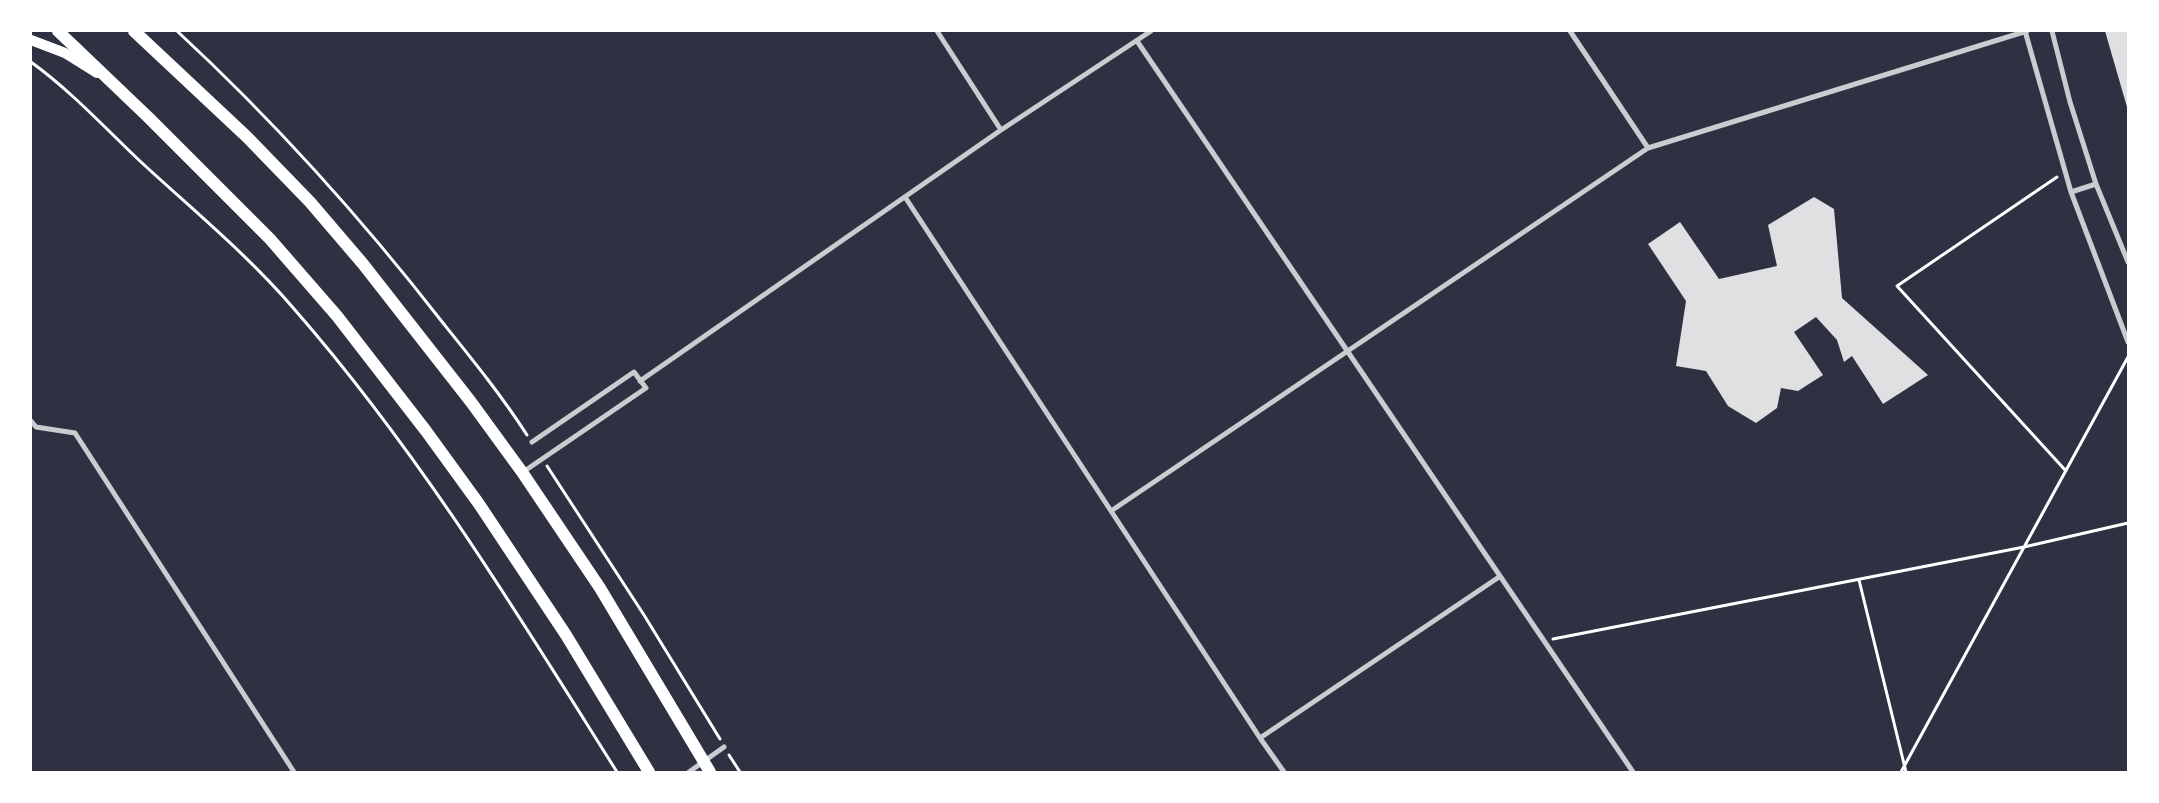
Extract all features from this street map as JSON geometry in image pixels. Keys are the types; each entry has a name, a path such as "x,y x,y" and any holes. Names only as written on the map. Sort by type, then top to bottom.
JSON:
{"main road":[{"path":"58,31 270,239 337,316 426,431 496,529 566,635 649,772"},
{"path":"138,33 247,137 310,202 369,271 471,402 522,472 600,588 707,767"},
{"path":"31,40 64,52 114,85"}],"street":[{"path":"937,31 1001,130"},
{"path":"640,380 1001,130 1151,31"},
{"path":"1570,31 1648,148"},
{"path":"1111,511 1648,148 2026,31 2071,192 2128,342"},
{"path":"2052,31 2070,102 2096,184 2128,262"},
{"path":"1137,41 1633,772"},
{"path":"2071,192 2096,184"},
{"path":"905,197 1284,772"},
{"path":"522,472 646,388 634,372 532,442"},
{"path":"31,421 36,427 75,433 294,772"},
{"path":"1260,738 1499,577"},
{"path":"689,772 707,767 724,747"}],"path":[{"path":"31,62 71,94 204,218 295,309 379,413 459,522 617,772"},
{"path":"2065,172 1897,286 2066,471"},
{"path":"1901,772 2128,357"},
{"path":"1543,641 2024,547 2128,523"},
{"path":"1859,580 1906,772"}],"building":[{"path":"2105,31 2128,31 2128,107 2127,107"},
{"path":"1814,197 1834,209 1842,298 1928,375 1883,404 1852,356 1844,362 1837,340 1816,317 1794,332 1823,375 1798,391 1781,388 1777,408 1756,423 1728,406 1706,371 1676,366 1686,301 1648,244 1680,222 1719,279 1777,266 1768,225"}]}
